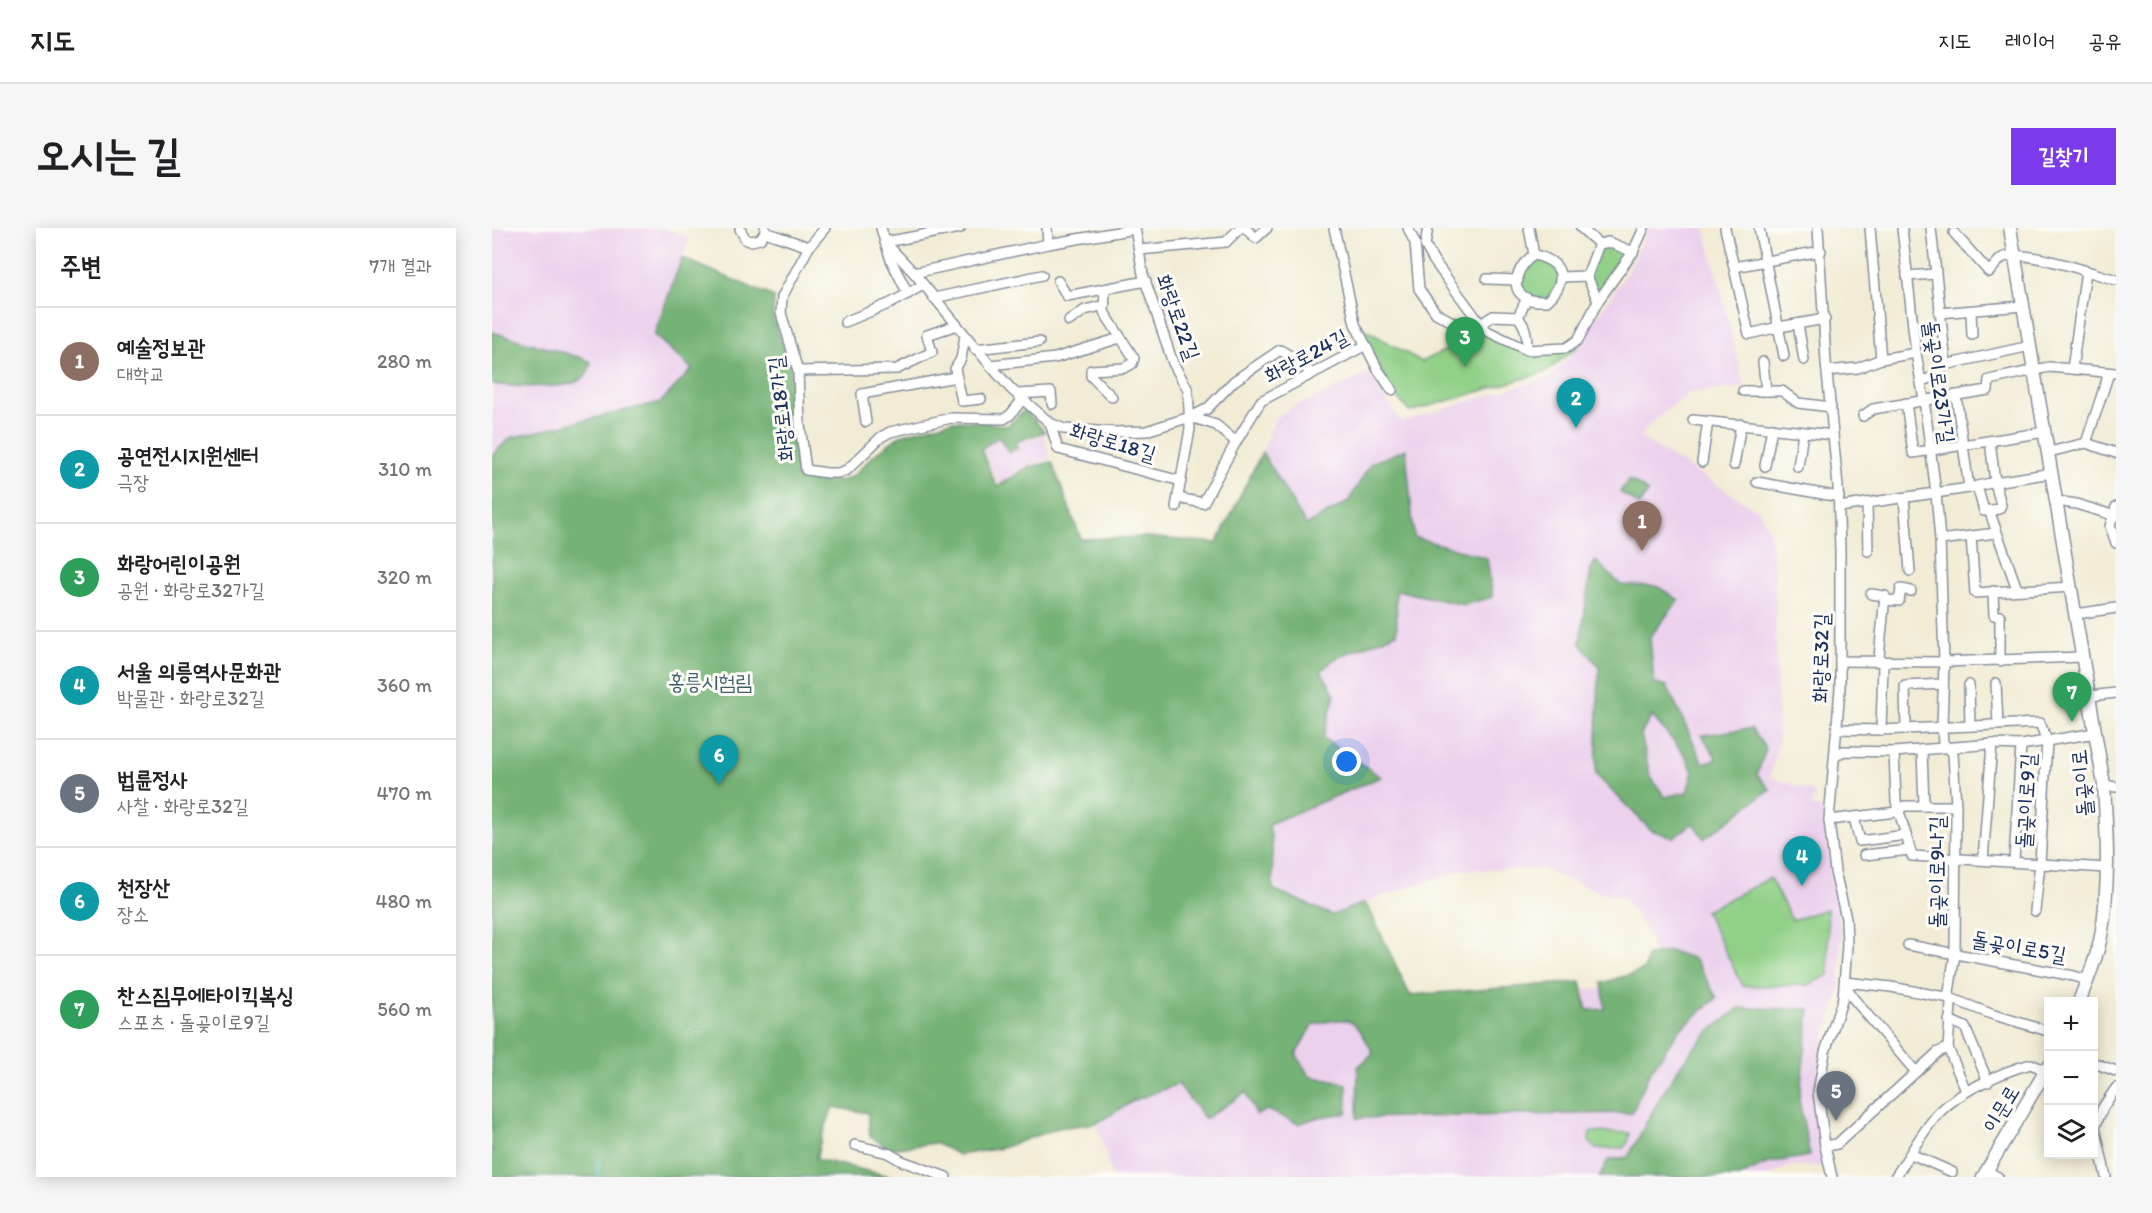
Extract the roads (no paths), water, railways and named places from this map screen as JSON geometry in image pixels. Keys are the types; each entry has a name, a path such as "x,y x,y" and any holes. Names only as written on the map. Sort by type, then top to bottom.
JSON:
{"main road":[{"name":"돌곶이로","path":"2010,228 2096,733 2110,786 2106,904 2101,938 2081,997"},
{"name":"이문로","path":"1989,1175 2044,1074"}],"street":[{"path":"737,228 746,240 760,239 765,230 809,247"},
{"name":"화랑로18가길","path":"825,228 809,247 782,297 781,313 798,371 800,425 806,470 838,473 847,470 890,432 951,418 1004,418 1010,415 1023,399"},
{"path":"908,294 891,260 884,233 960,228"},
{"path":"1047,228 1048,244"},
{"path":"914,273 1135,228"},
{"name":"화랑로22길","path":"1135,228 1146,281 1173,363 1188,390 1190,429 1177,502"},
{"path":"1139,250 1226,242 1239,228"},
{"path":"1245,228 1256,238 1267,228"},
{"name":"화랑로24길","path":"1177,502 1203,503 1261,400 1366,345 1355,324 1334,228"},
{"path":"1408,228 1415,243 1419,289 1436,313 1469,331 1472,336"},
{"path":"1428,228 1425,245 1434,261 1485,330 1527,350 1566,348 1578,340 1598,301 1633,252 1644,228"},
{"path":"1529,228 1534,255"},
{"path":"1581,228 1599,244"},
{"path":"1725,228 1749,334 1825,319"},
{"path":"1759,228 1784,356"},
{"name":"화랑로32길","path":"1818,228 1827,371 1839,502 1840,660 1829,820 1835,872 1846,918 1845,982 1839,1012 1819,1077 1818,1104 1832,1177"},
{"path":"1870,228 1881,359"},
{"name":"돌곶이로23가길","path":"1902,228 1916,353 1936,493 1944,662 1942,728 1943,743 1949,747"},
{"path":"1931,228 1946,364"},
{"name":"화랑로18길","path":"884,233 975,349 1023,399 1050,423 1064,429 1146,431 1190,417"},
{"path":"1954,233 1989,272 2003,258 2015,255 2030,256 2116,280"},
{"path":"1599,244 1610,242 1633,252"},
{"path":"1598,301 1587,276 1599,244"},
{"path":"1734,267 1821,251"},
{"path":"1534,255 1545,257 1556,264 1561,278 1556,293 1547,302 1527,298 1518,288 1518,271 1524,262 1534,255"},
{"path":"2072,369 2086,271"},
{"path":"1907,276 1935,274"},
{"path":"934,298 1042,275"},
{"path":"1561,278 1587,276"},
{"path":"1487,279 1518,280"},
{"path":"1058,281 1067,296 1146,281"},
{"path":"845,322 891,303 923,285"},
{"path":"1105,290 1104,312 1134,358 1132,364 1124,368 1091,370 1091,376 1112,397"},
{"path":"1518,317 1527,298"},
{"path":"1070,321 1085,310 1105,305"},
{"path":"1939,313 2024,306"},
{"path":"1971,311 1972,335"},
{"path":"1481,324 1492,316 1518,317"},
{"path":"1518,317 1527,337 1527,350"},
{"path":"1798,324 1804,360"},
{"path":"798,371 897,369 932,352 927,335 957,325"},
{"path":"965,336 961,359 955,369 962,401 981,399"},
{"path":"990,365 1055,358 1120,338"},
{"path":"975,349 1039,342"},
{"path":"1366,345 1377,368 1392,390"},
{"path":"1921,381 1941,375 1940,366 1946,364 2030,346"},
{"path":"1190,417 1207,409 1234,381 1280,350 1296,359 1311,373"},
{"path":"1827,371 1858,368 1881,359 1916,353"},
{"path":"1763,362 1766,391"},
{"path":"1863,416 1873,409 1988,390 1989,380 2049,367 2112,373 2086,443"},
{"path":"866,422 862,394 956,377"},
{"path":"1743,391 1782,391 1798,403 1831,407"},
{"name":"화랑로18길","path":"1023,399 1051,392 1052,404"},
{"path":"1956,395 1963,445 1973,487 1984,511 1999,509 2001,505 1995,482 1990,441"},
{"path":"1906,403 1913,453 2045,432"},
{"path":"1190,417 1216,425 1236,442"},
{"path":"1693,420 1833,435"},
{"path":"1702,462 1708,421"},
{"name":"화랑로18길","path":"1050,423 1058,449 1181,481"},
{"path":"1734,465 1741,424"},
{"path":"1765,466 1772,428"},
{"path":"1798,467 1803,432"},
{"path":"2049,452 2086,443 2116,453"},
{"path":"1757,482 1839,502 1867,503 2052,473"},
{"path":"1904,498 1911,571"},
{"path":"2057,501 2115,513 2110,526 2116,543"},
{"path":"1867,503 1868,550"},
{"path":"1989,510 2017,589"},
{"path":"1940,540 1996,532"},
{"path":"1971,536 1976,592 2071,587"},
{"path":"1884,600 1899,601 1901,589 1911,591"},
{"path":"1992,591 1994,615 2000,616 2000,661"},
{"path":"1871,594 1885,596 1879,657 1883,664 1881,730"},
{"path":"2076,614 2116,608"},
{"path":"1840,660 1944,662 2083,657"},
{"path":"1996,683 1998,725"},
{"path":"1906,729 1905,686 1943,684"},
{"path":"1969,685 1970,726"},
{"path":"2090,696 2116,693"},
{"path":"1837,729 1881,730 2040,723 2047,741"},
{"name":"돌곶이로9길","path":"1835,757 1843,751 1894,752 1992,744 2021,745 2096,733"},
{"name":"돌곶이로9길","path":"2035,911 2047,741"},
{"name":"돌곶이로9길","path":"1983,860 1992,744"},
{"name":"돌곶이로9길","path":"2014,861 2021,745"},
{"name":"돌곶이로9나길","path":"1948,1048 1950,998 1948,992 1955,954 1956,806 1953,753 1949,747"},
{"path":"1922,750 1923,806"},
{"path":"1894,752 1896,801 1912,856 2107,868"},
{"path":"1829,820 1896,812 1904,806 1956,806"},
{"path":"1854,818 1860,841 1906,835"},
{"path":"1864,855 1910,850"},
{"name":"돌곶이로5길","path":"1908,945 2087,980"},
{"path":"1845,982 1891,987 1950,998 1991,1014 2044,1030"},
{"path":"1845,982 1853,998 1916,1072"},
{"path":"1949,1020 1965,1027 1988,1082"},
{"path":"1825,1146 1837,1144 1938,1052 1948,1048 1966,1091"},
{"path":"1895,1177 1937,1115 1966,1091 2017,1067 2031,1064 2044,1068"},
{"path":"2098,1065 2116,1071"},
{"path":"2106,1177 2095,1127 2103,1107 2116,1088"},
{"path":"855,1145 888,1153 902,1161 944,1177"},
{"path":"1911,1154 1952,1172"}],"waterway":[{"path":"598,1159 598,1177"}],"place":[{"name":"화랑어린이공원","path":"1465,367"},
{"name":"공연전시지원센터","path":"1576,428"},
{"name":"예술정보관","path":"1642,551"},
{"name":"찬스짐무에타이킥복싱","path":"2072,722"},
{"name":"천장산","path":"719,785"},
{"name":"서울 의릉역사문화관","path":"1802,886"},
{"name":"법륜정사","path":"1836,1121"}],"park label":[{"name":"홍릉시험림","path":"710,682"}]}
